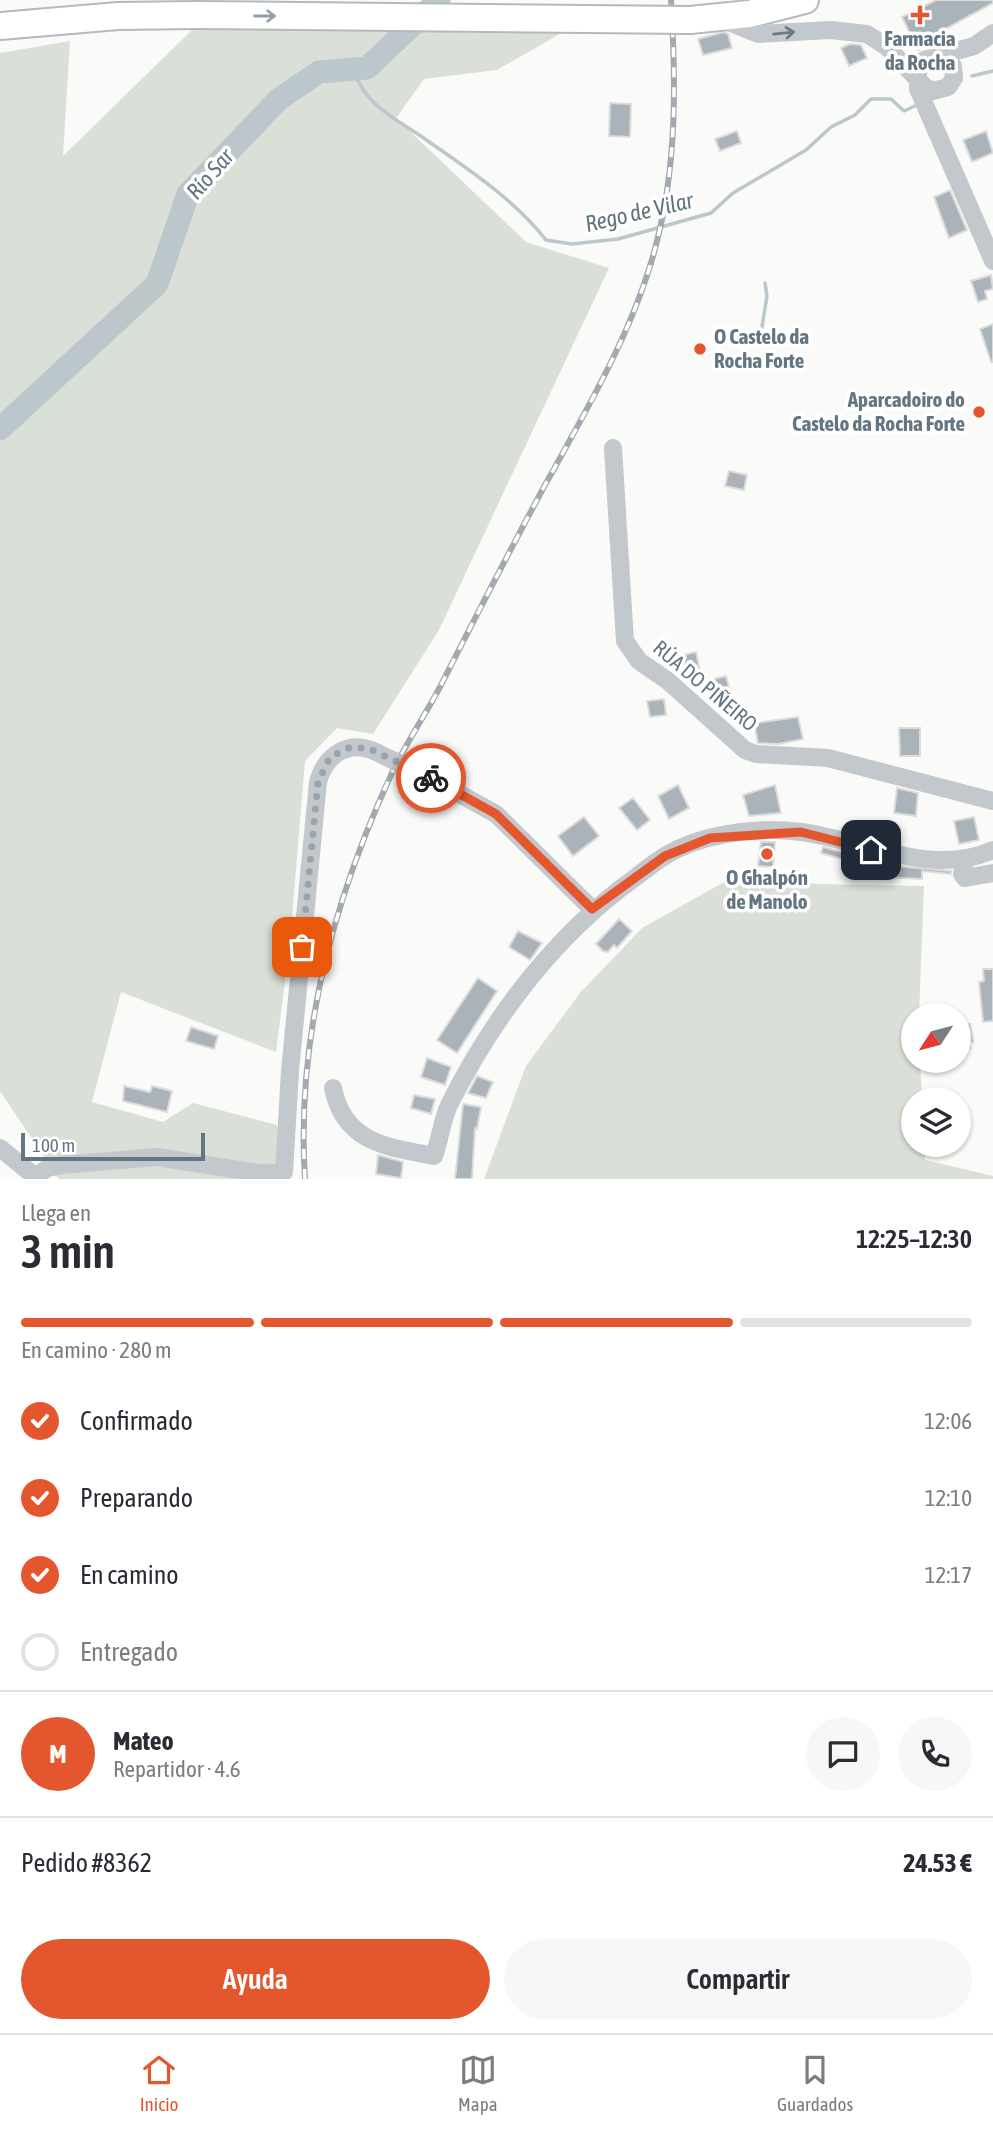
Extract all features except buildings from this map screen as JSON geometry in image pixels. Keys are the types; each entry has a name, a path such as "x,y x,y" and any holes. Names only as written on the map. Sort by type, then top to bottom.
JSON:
{"highway":[{"path":"0,8 81,0"},
{"path":"483,0 689,12"},
{"path":"0,26 46,20 161,15 689,12 805,0"},
{"path":"0,43 161,15"}],"street":[{"path":"722,9 758,34 831,30 867,34 887,47 929,89 944,90"},
{"path":"993,33 974,46 924,60 919,77 920,95 993,261"},
{"path":"943,144 937,115 944,90 952,83 955,71 974,46"},
{"path":"942,56 951,62 955,71"},
{"name":"RÚA DO PIÑEIRO","path":"613,448 623,628 625,641 639,661 668,681 745,750 755,754 828,758 993,801"},
{"path":"0,1148 37,1177 48,1168 61,1165 157,1157 258,1173 284,1172 287,1099 318,782 324,765 339,751 358,747 376,752 496,814 592,909"},
{"path":"333,1088 341,1111 367,1139 384,1146 434,1156 442,1135 447,1109 477,1053 509,1006 592,909 665,856 696,842 722,836 801,832 871,850 939,860 965,860 993,850"},
{"path":"965,860 962,874 965,878 993,873"}],"shaded area":[{"path":"194,28 567,30 497,70 424,79 396,118 526,242 609,268 439,630 373,734 337,728 305,761 290,942 276,1052 121,992 92,1102 163,1122 193,1103 277,1125 283,1179 59,1179 0,1091 0,53 70,41 63,156"},
{"path":"742,872 817,884 924,886 919,1003 901,1003 901,1073 921,1073 921,1087 901,1087 901,1157 925,1157 925,1160 993,1176 993,1179 484,1179 526,1066 580,993 642,928"}],"waterway":[{"name":"Río Sar","path":"0,429 157,284 188,194 279,99 319,72 367,68 439,0"},
{"name":"Rego de Vilar","path":"352,69 366,94 382,110 490,185 520,211 546,240 572,244 618,239 711,213 733,193 806,150 831,127 855,115 871,99 891,99 904,111 917,105"},
{"path":"972,76 993,71"},
{"path":"761,333 767,296 765,283"}],"railway":[{"path":"305,1179 306,1075 313,1023 336,922 370,823 396,764 440,687 518,535 593,398 647,277 663,215 671,154 674,92 671,0"}],"way so far":[{"path":"302,947 318,782 320,771 330,757 351,747 370,749 431,778"}],"place":[{"name":"Farmacia da Rocha","path":"920,15"},
{"name":"O Castelo da Rocha Forte","path":"700,349"},
{"name":"Aparcadoiro do Castelo da Rocha Forte","path":"979,412"},
{"name":"O Ghalpón de Manolo","path":"767,854"}],"route":[{"path":"431,778 496,814 550,864 592,909 665,856 710,838 790,831 871,850"}]}
